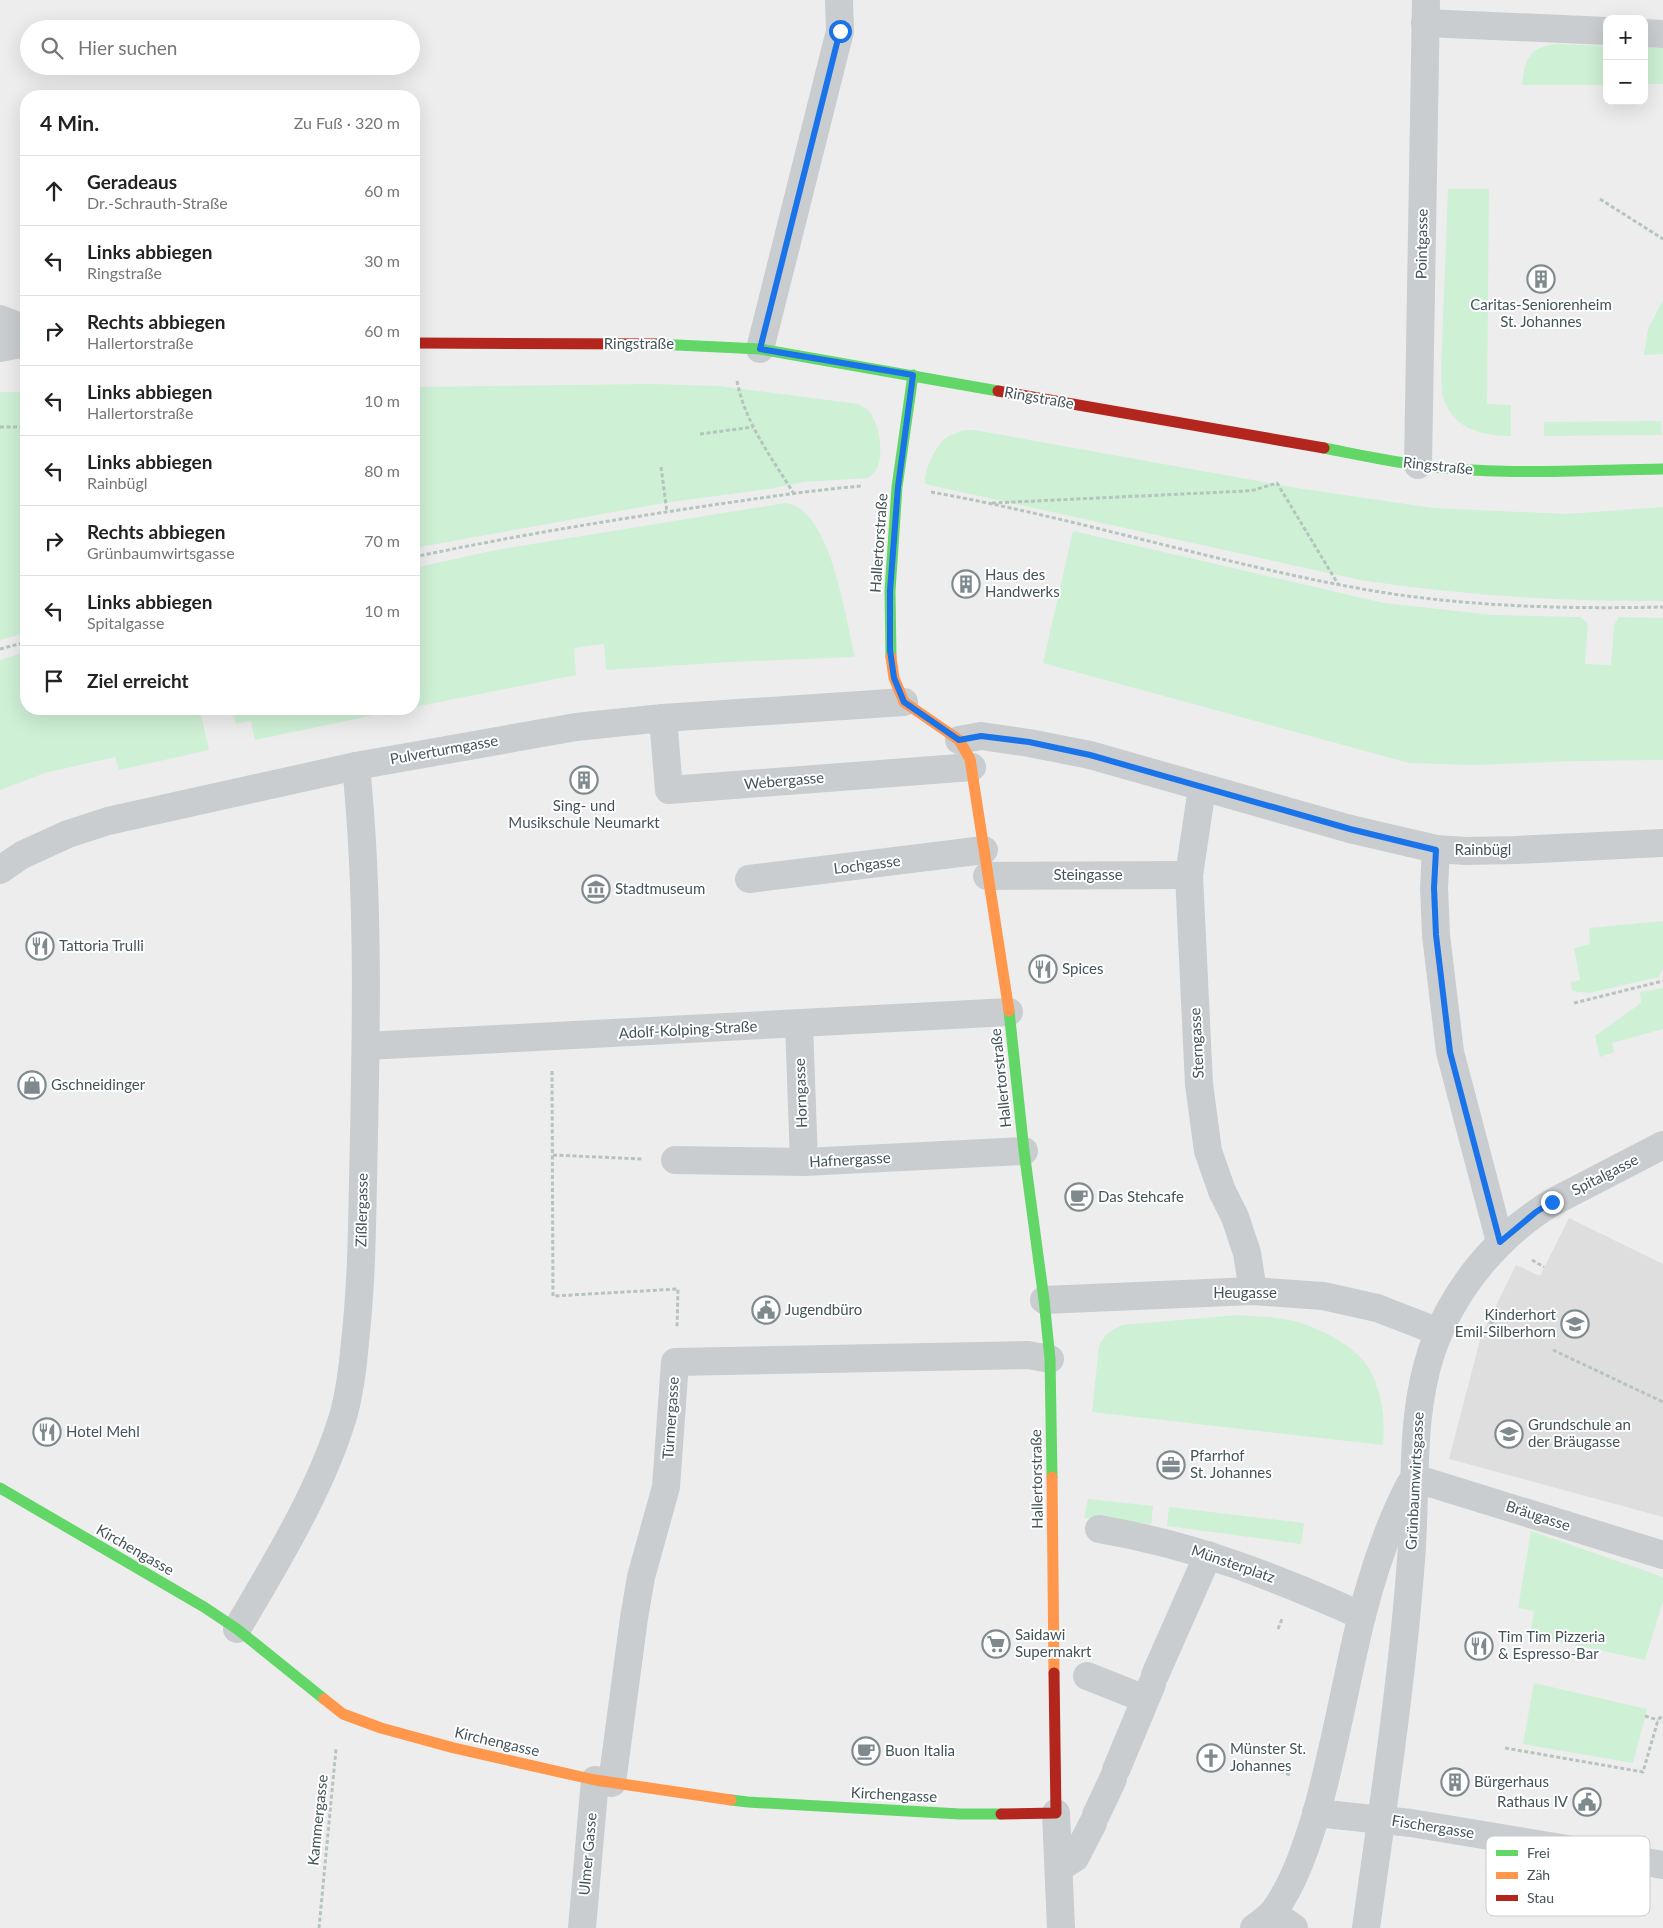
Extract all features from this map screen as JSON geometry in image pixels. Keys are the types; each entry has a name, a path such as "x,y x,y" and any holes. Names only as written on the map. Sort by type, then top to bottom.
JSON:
{"street":[{"path":"760,349 840,31 839,0"},
{"name":"Pointgasse","path":"1418,465 1426,11 1603,31"},
{"path":"1648,33 1663,34"},
{"path":"0,318 20,326"},
{"name":"Ringstraße","path":"420,343 645,343 696,344 760,349 1418,465 1452,469 1501,470 1663,469"},
{"path":"0,348 20,344"},
{"name":"Hallertorstraße","path":"913,375 898,487 890,591 890,650 894,678 904,702 959,740 970,759 1009,1012 1050,1359 1056,1813"},
{"name":"Pulverturmgasse","path":"0,870 22,855 68,834 108,821 356,766 576,727 663,718 904,702"},
{"name":"Webergasse","path":"663,718 669,790 972,766"},
{"name":"Rainbügl","path":"959,740 981,736 1029,742 1143,769 1202,788 1350,829 1436,850 1516,850 1663,843"},
{"name":"Zißlergasse","path":"237,1629 276,1561 315,1486 331,1450 344,1412 351,1377 360,1284 366,1046 362,823 356,766"},
{"name":"Sterngasse","path":"1202,788 1189,875 1199,1084 1208,1151 1222,1191 1235,1217 1247,1253 1253,1291"},
{"path":"1436,850 1434,888 1436,935 1450,1052 1500,1242"},
{"name":"Steingasse","path":"986,863 1189,875"},
{"name":"Lochgasse","path":"749,879 986,863"},
{"name":"Adolf-Kolping-Straße","path":"366,1046 551,1038 1009,1012"},
{"name":"Horngasse","path":"799,1024 804,1162"},
{"name":"Spitalgasse","path":"1500,1242 1536,1212 1552,1202 1663,1145"},
{"name":"Hafnergasse","path":"675,1160 804,1162 1024,1151"},
{"name":"Grünbaumwirtsgasse","path":"1366,1928 1412,1558 1414,1478 1421,1397 1432,1351 1439,1332 1468,1282 1500,1242"},
{"name":"Heugasse","path":"1044,1300 1253,1291 1323,1296 1377,1308 1439,1332"},
{"name":"Türmergasse","path":"603,1781 641,1577 666,1486 675,1362 1028,1355 1050,1359"},
{"path":"1273,1923 1295,1873 1316,1813 1335,1742 1362,1616 1386,1534 1414,1478"},
{"name":"Bräugasse","path":"1414,1478 1663,1555"},
{"name":"Kirchengasse","path":"0,1488 204,1607 237,1629 343,1714 381,1728 454,1748 603,1781 748,1802 960,1814 1056,1813"},
{"name":"Münsterplatz","path":"1099,1530 1157,1540 1208,1555 1297,1587 1362,1616"},
{"path":"1059,1868 1075,1858 1208,1555"},
{"path":"1087,1676 1150,1686"},
{"name":"Ulmer Gasse","path":"582,1928 603,1781"},
{"path":"1056,1813 1061,1928"},
{"path":"1316,1813 1381,1819"},
{"name":"Fischergasse","path":"1381,1819 1486,1836"},
{"name":"Fischergasse","path":"1650,1863 1663,1865"}],"path":[{"path":"1600,199 1663,239"},
{"path":"736,374 740,393 753,427 794,494"},
{"path":"0,427 20,426"},
{"path":"700,434 753,427"},
{"path":"661,467 667,512"},
{"path":"987,504 1246,491 1277,483 1338,584"},
{"path":"420,556 486,542 667,512 819,489 868,486"},
{"path":"924,490 1338,584 1382,592 1490,605 1599,609 1663,608"},
{"path":"0,649 20,644"},
{"path":"1574,1003 1663,981"},
{"path":"551,1038 553,1296 678,1289 675,1362"},
{"path":"553,1155 675,1160"},
{"path":"1481,1318 1510,1332"},
{"path":"1553,1350 1663,1402"},
{"name":"Kammergasse","path":"319,1928 336,1750 343,1714"},
{"path":"1505,1748 1643,1772 1658,1720 1663,1715"},
{"path":"1645,1716 1658,1720"}],"shaded area":[{"path":"1569,1218 1663,1264 1663,1517 1449,1459 1481,1336 1516,1265 1540,1276"}],"green space":[{"path":"1557,44 1603,46 1603,85 1522,85 1525,68 1530,56 1534,51"},
{"path":"1648,47 1663,48 1663,84 1648,84"},
{"path":"1448,189 1489,189 1487,404 1511,405 1511,436 1480,433 1463,425 1449,410 1443,397 1441,373"},
{"path":"1663,300 1663,354 1644,355 1648,329"},
{"path":"651,384 719,386 858,404 871,414 875,421 879,438 880,457 874,473 868,478 804,482 775,488 664,503 420,547 420,387"},
{"path":"0,392 20,392 20,635 0,640"},
{"path":"1661,421 1662,435 1544,436 1544,422"},
{"path":"965,430 975,430 1297,488 1433,508 1566,514 1663,507 1663,601 1587,600 1473,594 1360,580 925,484 928,467 940,444 948,437"},
{"path":"785,503 801,509 814,524 825,544 841,594 855,657 730,662 606,670 604,644 574,648 576,675 420,706 420,567 496,550"},
{"path":"1073,531 1384,603 1493,615 1580,617 1588,623 1585,664 1611,665 1614,625 1619,617 1663,618 1663,760 1475,765 1409,763 1043,663"},
{"path":"20,654 20,715 201,715 209,750 119,770 115,757 45,773 0,790 0,660"},
{"path":"234,715 374,715 255,740 251,721 236,724"},
{"path":"1663,921 1663,968 1659,977 1589,993 1572,991 1571,982 1580,980 1574,948 1590,944 1589,928"},
{"path":"1663,988 1663,1029 1612,1043 1614,1052 1600,1057 1595,1036 1641,1003 1640,992"},
{"path":"1237,1315 1295,1321 1321,1331 1346,1345 1357,1354 1372,1374 1379,1392 1384,1427 1383,1445 1092,1412 1099,1346 1111,1331 1122,1325"},
{"path":"1088,1499 1153,1506 1151,1524 1084,1518"},
{"path":"1169,1507 1304,1523 1301,1544 1167,1526"},
{"path":"1531,1531 1663,1577 1663,1601 1645,1660 1530,1635 1534,1611 1518,1608"},
{"path":"1534,1683 1647,1709 1633,1763 1523,1744"}],"traffic: fast":[{"path":"656,344 760,349 998,391"},
{"path":"891,657 890,591 897,487 913,375"},
{"path":"1324,448 1406,463 1479,470 1540,472 1663,469"},
{"path":"1009,1011 1050,1359 1052,1477"},
{"path":"0,1488 204,1607 237,1629 324,1699"},
{"path":"731,1800 960,1814 1001,1814"}],"traffic: slow":[{"path":"891,657 894,678 904,702 959,740 970,759 1009,1011"},
{"path":"1052,1477 1054,1673"},
{"path":"324,1699 343,1714 381,1728 454,1748 595,1780 731,1800"}],"traffic: jam":[{"path":"420,343 656,344"},
{"path":"998,391 1324,448"},
{"path":"1001,1814 1056,1813 1054,1673"}],"place":[{"name":"Caritas-Seniorenheim St. Johannes","path":"1541,279"},
{"name":"Haus des Handwerks","path":"966,584"},
{"name":"Sing- und Musikschule Neumarkt","path":"584,780"},
{"name":"Stadtmuseum","path":"596,889"},
{"name":"Tattoria Trulli","path":"40,946"},
{"name":"Spices","path":"1043,969"},
{"name":"Gschneidinger","path":"32,1085"},
{"name":"Das Stehcafe","path":"1079,1197"},
{"name":"Jugendbüro","path":"766,1310"},
{"name":"Kinderhort Emil-Silberhorn","path":"1575,1324"},
{"name":"Hotel Mehl","path":"47,1432"},
{"name":"Grundschule an der Bräugasse","path":"1509,1434"},
{"name":"Pfarrhof St. Johannes","path":"1171,1465"},
{"name":"Saidawi Supermakrt","path":"996,1644"},
{"name":"Tim Tim Pizzeria & Espresso-Bar","path":"1479,1646"},
{"name":"Buon Italia","path":"866,1751"},
{"name":"Münster St. Johannes","path":"1211,1758"},
{"name":"Bürgerhaus","path":"1455,1782"},
{"name":"Rathaus IV","path":"1587,1802"}],"route":[{"path":"840,31 760,349 913,375 898,487 890,591 890,650 894,678 904,702 959,740 981,736 1029,742 1090,755 1350,829 1436,850 1434,888 1436,935 1442,998 1450,1052 1500,1242 1536,1212 1552,1202"}]}
